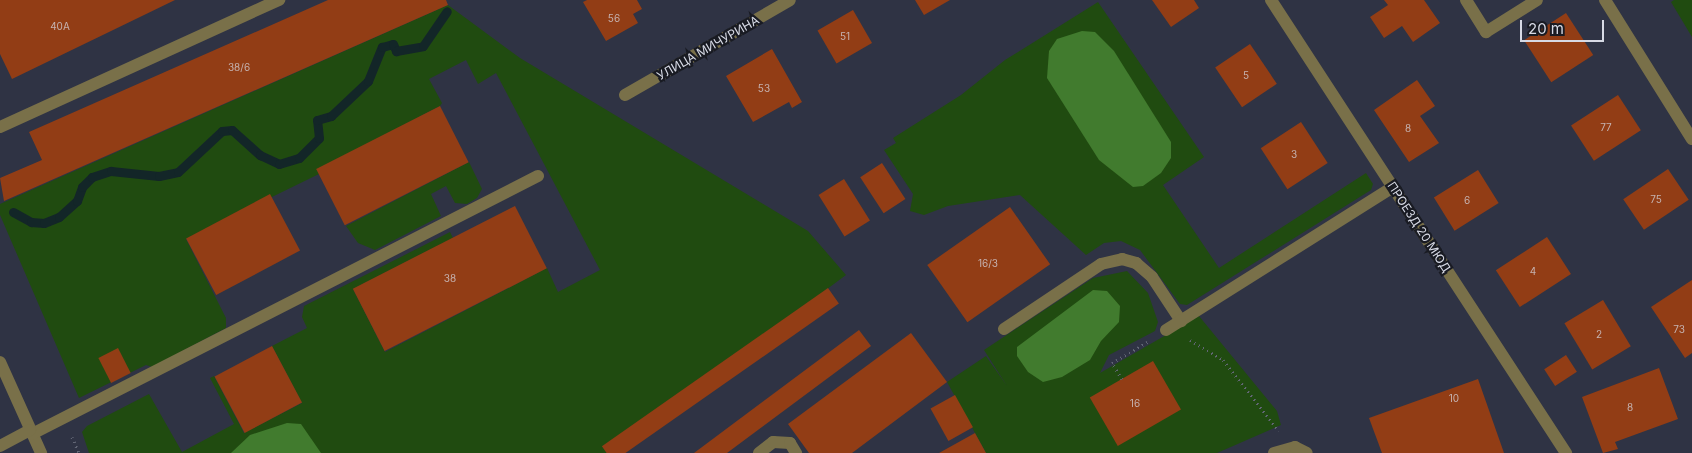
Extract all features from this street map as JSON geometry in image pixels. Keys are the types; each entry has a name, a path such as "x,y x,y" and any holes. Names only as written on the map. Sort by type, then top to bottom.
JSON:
{"street":[{"path":"0,126 279,0"},
{"name":"УЛИЦА МИЧУРИНА","path":"626,96 790,0"},
{"name":"ПРОЕЗД 20 МЮД","path":"1271,0 1566,453"},
{"path":"1466,0 1486,32 1537,0"},
{"path":"1605,0 1692,139"},
{"path":"0,446 538,176"},
{"path":"1166,330 1393,187"},
{"path":"1004,329 1100,264 1122,259 1136,263 1152,277 1180,321"},
{"path":"0,362 41,453"},
{"path":"759,453 773,442 790,443 796,453"},
{"path":"1274,453 1292,447 1307,453"}],"path":[{"path":"1122,379 1112,363 1166,330 1223,360 1292,447"}],"green space":[{"path":"1674,0 1692,0 1692,37 1671,2"},
{"path":"1098,2 1204,157 1163,185 1219,268 1366,173 1373,184 1371,190 1187,305 1180,304 1140,250 1121,241 1104,243 1086,255 1020,195 948,206 924,215 910,211 913,194 884,150 896,143 893,138 961,95 1005,60"},
{"path":"448,5 520,58 808,231 846,275 607,453 89,453 82,432 87,426 149,394 182,452 234,424 210,378 214,376 244,433 302,403 272,346 307,328 302,317 304,306 450,232 453,238 353,289 385,352 547,268 558,292 600,270 496,73 478,84 466,60 429,79 442,103 440,106 317,170 319,174 186,239 226,318 226,328 152,367 146,365 79,398 0,215 0,204"},
{"path":"1082,31 1095,32 1114,51 1171,142 1171,158 1161,173 1143,186 1133,187 1099,160 1047,78 1049,51 1057,39"},
{"path":"469,162 482,189 477,198 467,204 455,203 446,186 431,194 441,216 375,250 358,243 346,226"},
{"path":"1127,271 1148,293 1158,322 1155,331 1109,355 1100,373 1199,316 1277,411 1281,425 1217,453 986,453 947,382 986,356 1007,386 984,350 1093,278"},
{"path":"1093,290 1107,291 1120,306 1119,322 1101,341 1090,360 1062,377 1043,382 1028,372 1017,356 1017,347"},
{"path":"287,423 301,424 321,453 231,453 250,435"}],"building":[{"path":"0,0 175,0 12,79 0,54"},
{"path":"328,0 446,0 448,5 4,201 0,178 42,160 29,132"},
{"path":"587,0 637,0 642,9 633,14 638,23 606,41 583,2"},
{"path":"915,0 950,0 924,15"},
{"path":"1152,0 1194,0 1199,8 1171,27"},
{"path":"1384,0 1424,0 1440,23 1413,42 1402,26 1384,38 1370,17 1388,5"},
{"path":"853,10 872,43 836,63 817,30"},
{"path":"1566,13 1593,55 1551,82 1524,40"},
{"path":"1250,44 1277,84 1242,107 1215,67"},
{"path":"772,49 802,102 792,108 789,102 753,122 726,76"},
{"path":"1417,80 1435,106 1420,116 1439,143 1409,162 1374,110"},
{"path":"1618,95 1641,130 1594,161 1571,125"},
{"path":"440,106 469,162 345,225 316,169"},
{"path":"1301,122 1328,163 1287,189 1261,148"},
{"path":"882,163 905,199 884,213 860,177"},
{"path":"1668,169 1689,200 1644,230 1623,199"},
{"path":"1478,170 1499,203 1455,231 1434,198"},
{"path":"844,179 870,221 845,236 819,195"},
{"path":"270,194 300,251 216,295 186,239"},
{"path":"515,206 547,268 385,351 353,289"},
{"path":"1010,207 1050,264 967,322 927,265"},
{"path":"1547,237 1571,274 1520,307 1496,270"},
{"path":"1692,280 1692,353 1685,358 1651,307"},
{"path":"828,288 839,304 625,453 607,453 602,446"},
{"path":"1603,300 1631,346 1592,369 1564,323"},
{"path":"859,330 871,346 727,453 694,453"},
{"path":"911,333 947,382 852,453 809,453 788,424"},
{"path":"272,346 302,403 245,433 215,377"},
{"path":"118,348 131,373 111,383 98,358"},
{"path":"1566,355 1577,372 1555,386 1544,369"},
{"path":"1153,361 1181,409 1118,446 1090,398"},
{"path":"1659,368 1678,419 1615,442 1618,449 1603,453 1582,397"},
{"path":"1478,379 1504,453 1382,453 1369,418"},
{"path":"955,395 973,427 948,441 931,409"},
{"path":"975,433 986,453 939,453"}],"waterway":[{"path":"13,212 31,222 44,223 59,217 77,201 82,187 92,177 111,171 159,176 178,172 222,131 232,130 260,155 279,164 299,158 319,138 317,120 331,116 368,81 382,47 393,44 396,51 423,46 447,11"}]}
